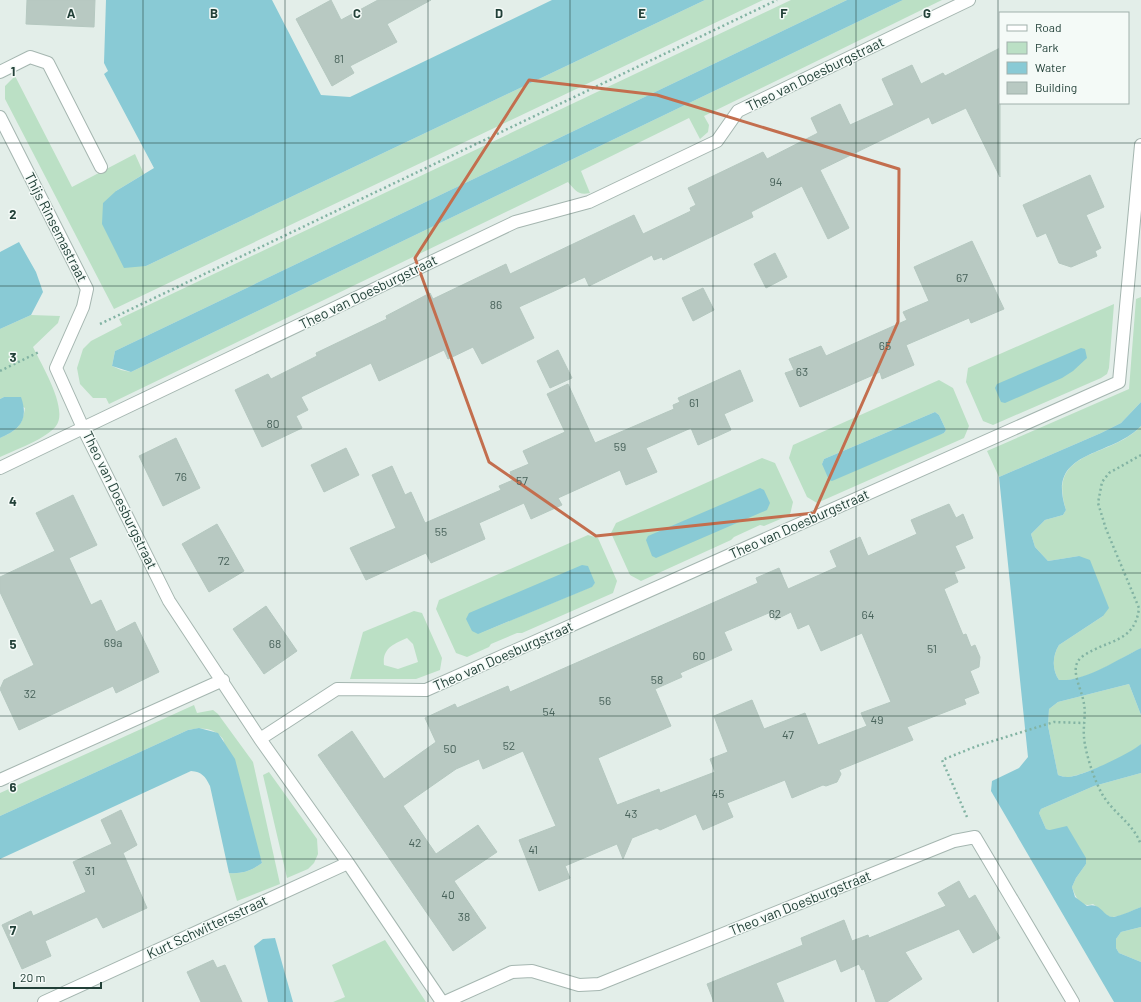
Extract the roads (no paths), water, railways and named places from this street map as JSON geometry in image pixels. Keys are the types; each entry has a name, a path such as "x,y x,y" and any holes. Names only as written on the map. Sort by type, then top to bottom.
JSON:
{"street":[{"name":"Theo van Doesburgstraat","path":"442,1002 348,863 260,739 223,680 169,601 83,428 514,222 589,202 717,141 738,111 969,0"},
{"path":"0,72 30,57 48,63 101,167"},
{"name":"Thijs Rinsemastraat","path":"0,117 87,289 83,307 56,368 83,428"},
{"name":"Theo van Doesburgstraat","path":"260,739 337,689 426,690 1119,382 1141,145"},
{"path":"0,468 83,428"},
{"path":"0,780 223,680"},
{"name":"Theo van Doesburgstraat","path":"445,1002 512,972 532,972 579,985 599,984 954,841 975,837 1073,1002"},
{"name":"Kurt Schwittersstraat","path":"44,1002 348,863"}],"water":[{"path":"106,0 272,0 321,95 350,97 552,0 705,0 146,266 124,268 102,224 103,203 116,191 154,168 104,74 108,71 104,63"},
{"path":"847,0 903,0 131,372 112,366 115,351"},
{"path":"19,242 36,272 43,292 31,315 0,329 0,252"},
{"path":"1081,348 1085,349 1087,358 1073,371 1062,378 1005,403 1001,402 995,388 997,384"},
{"path":"4,397 21,397 24,412 21,423 18,427 0,438 0,399"},
{"path":"1141,402 1141,426 1128,436 1084,457 1073,465 1065,476 1062,490 1066,510 1063,515 1045,520 1031,534 1035,547 1048,561 1079,556 1090,560 1109,608 1103,616 1059,645 1054,658 1054,667 1059,680 1069,680 1090,674 1141,648 1141,715 1129,684 1058,702 1049,709 1048,726 1058,775 1067,777 1082,774 1116,759 1141,744 1141,773 1094,786 1041,809 1039,813 1046,829 1050,830 1067,826 1086,858 1086,864 1076,878 1072,887 1075,897 1087,906 1096,906 1110,917 1124,914 1141,907 1141,927 1121,932 1116,939 1116,948 1119,953 1141,962 1141,1002 1114,1002 991,791 992,781 1019,768 1028,757 999,477 1121,423"},
{"path":"935,412 939,415 946,430 944,433 832,481 829,480 822,464 824,459"},
{"path":"760,488 764,490 770,503 767,510 656,558 652,556 646,540 648,536"},
{"path":"582,565 588,566 595,583 592,587 478,634 472,631 466,619 469,613"},
{"path":"199,728 218,733 235,759 262,863 258,866 238,873 229,873 210,786 203,775 198,772 191,771 0,859 0,816 188,730"},
{"path":"275,938 293,1002 268,1002 254,946 263,939"}]}
